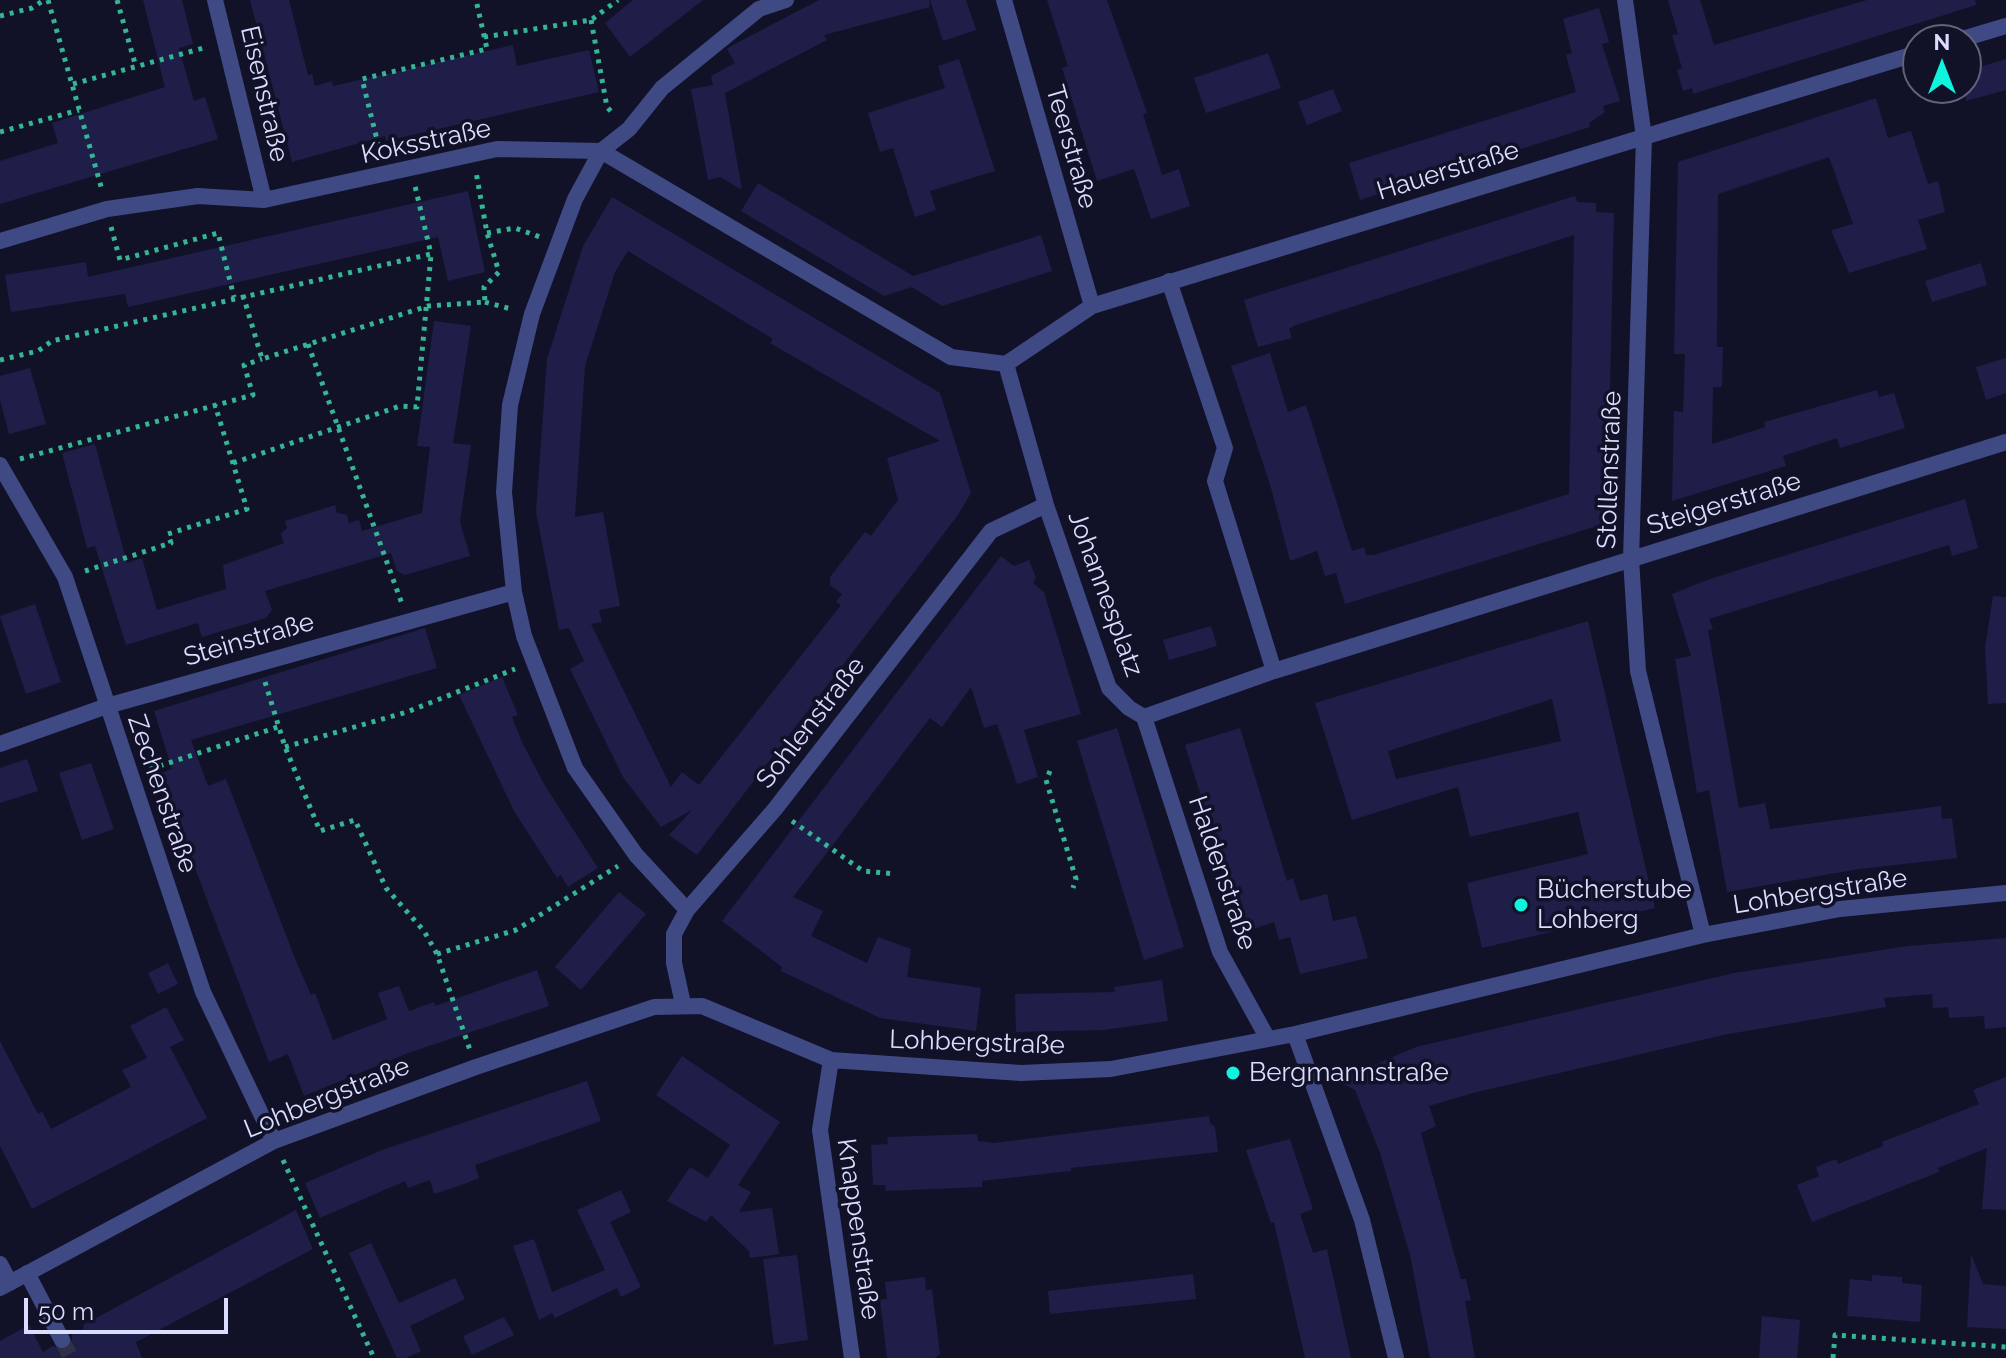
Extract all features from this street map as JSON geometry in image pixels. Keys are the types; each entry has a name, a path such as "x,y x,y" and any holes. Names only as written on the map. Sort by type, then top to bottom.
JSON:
{"street":[{"name":"Eisenstraße","path":"215,0 264,200"},
{"path":"687,910 636,855 575,768 534,661 514,592 504,492 510,405 532,314 575,199 601,151 629,129 662,88 759,9 786,0"},
{"name":"Teerstraße","path":"1004,0 1092,306"},
{"name":"Stollenstraße","path":"1625,0 1644,137 1631,559 1638,671 1703,935"},
{"path":"1982,33 2006,26"},
{"name":"Hauerstraße","path":"1006,364 1092,306 1902,58"},
{"name":"Koksstraße","path":"0,241 107,209 198,196 264,200 497,149 601,151 951,357 1006,364"},
{"path":"1144,717 1274,671 1215,481 1225,448 1169,281"},
{"name":"Johannesplatz","path":"1006,364 1046,505 1109,688 1129,708 1144,717"},
{"name":"Steigerstraße","path":"1274,671 2006,442"},
{"name":"Zechenstraße","path":"0,465 65,577 203,992 274,1141"},
{"name":"Sohlenstraße","path":"683,1004 674,963 674,934 687,910 775,809 991,531 1046,505"},
{"name":"Steinstraße","path":"0,744 107,706 514,592"},
{"name":"Haldenstraße","path":"1144,717 1220,952 1268,1039"},
{"name":"Lohbergstraße","path":"5,1286 274,1141 476,1067 654,1007 702,1006 762,1028 831,1060 1036,1073 1111,1069 1295,1034 1703,935 1840,909 2006,893"},
{"path":"1295,1034 1362,1220 1396,1358"},
{"name":"Knappenstraße","path":"831,1060 820,1130 852,1358"},
{"path":"0,1264 5,1286"},
{"path":"27,1273 62,1340"}],"path":[{"path":"30,0 32,8"},
{"path":"0,16 32,8 46,0 73,84 120,260 218,233 234,297"},
{"path":"117,0 136,67"},
{"path":"385,174 362,79 487,49 476,0"},
{"path":"484,37 591,20 618,0"},
{"path":"591,20 607,107 629,129"},
{"path":"73,84 227,41"},
{"path":"0,132 79,110"},
{"path":"0,465 253,395 244,365 428,306 485,302 484,287 499,272 487,233 473,154"},
{"path":"233,463 400,406 417,407 431,254 411,169"},
{"path":"487,233 515,228 558,244"},
{"path":"0,360 38,351 52,341 431,254"},
{"path":"243,295 262,359"},
{"path":"308,344 408,620"},
{"path":"65,577 171,543 168,534 247,509 215,405"},
{"path":"260,661 285,747 320,831 355,820 386,888 424,931 437,954 476,1067"},
{"path":"285,747 407,712 534,661"},
{"path":"130,775 278,727"},
{"path":"1050,771 1046,780 1076,879 1073,888"},
{"path":"775,809 863,871 896,874"},
{"path":"437,954 516,930 636,855"},
{"path":"274,1141 374,1358"},
{"path":"1833,1358 1835,1335 2006,1347"}],"building":[{"path":"143,0 182,0 193,44 179,48 194,101 205,97 218,139 0,204 0,161 58,143 52,123 165,87"},
{"path":"250,0 289,0 308,75 312,74 315,86 332,81 333,86 513,45 517,66 589,50 599,92 386,141 385,136 292,162"},
{"path":"633,0 703,0 630,57 605,23"},
{"path":"819,0 929,0 930,7 824,35 827,40 725,93 742,190 720,177 708,180 691,89 713,85 711,76 735,63 727,49 731,46"},
{"path":"930,0 966,0 976,30 943,41"},
{"path":"1047,0 1107,0 1147,113 1143,114 1162,175 1179,169 1190,206 1151,219 1134,169 1097,181 1062,68 1068,66"},
{"path":"1668,0 1700,0 1714,45 1867,0 1975,0 1976,5 1916,24 1902,24 1902,28 1693,94 1692,88 1683,91 1677,70 1682,68 1672,35 1678,34"},
{"path":"1599,8 1609,42 1602,44 1620,101 1603,106 1605,112 1589,123 1590,127 1360,200 1349,163 1576,92 1566,55 1572,53 1563,19"},
{"path":"1268,53 1281,88 1206,113 1194,78"},
{"path":"959,59 995,171 930,191 936,210 915,217 893,148 880,152 868,113 945,88 938,66"},
{"path":"2006,59 2006,90 1982,97 1982,66"},
{"path":"1333,89 1342,111 1307,125 1298,102"},
{"path":"1876,98 1888,138 1911,131 1928,184 1938,181 1945,212 1918,220 1927,249 1849,273 1831,230 1853,224 1829,157 1718,194 1717,347 1723,347 1722,387 1713,387 1712,444 1765,427 1764,422 1877,390 1879,397 1894,393 1905,428 1840,448 1837,438 1783,456 1786,466 1672,501 1674,411 1683,412 1685,354 1674,354 1678,162"},
{"path":"758,183 913,276 1041,235 1052,271 942,306 912,287 884,296 741,211"},
{"path":"468,191 485,272 448,281 438,237 128,307 125,294 11,312 5,275 86,262 88,277"},
{"path":"1575,196 1577,202 1596,203 1596,212 1614,213 1607,523 1345,604 1336,573 1325,576 1317,551 1290,561 1271,488 1231,366 1270,353 1288,412 1306,405 1352,551 1364,547 1366,555 1374,555 1569,494 1574,235 1296,325 1289,329 1292,338 1258,347 1244,300"},
{"path":"612,197 940,393 971,493 958,515 697,855 669,835 692,810 661,827 623,777 570,669 584,661 569,628 559,630 536,512 547,359 583,246","holes":["628,251 773,339 770,343 940,441 887,458 898,500 871,536 865,532 830,577 830,585 842,594 836,602 841,605 699,785 682,772 671,787 591,624 602,622 599,610 620,606 603,512 575,517 585,366 615,272"]},
{"path":"1981,263 1987,285 1932,302 1925,281"},
{"path":"434,321 471,326 453,443 471,445 460,522 470,556 405,575 397,571 391,553 265,591 272,610 266,618 202,637 198,623 126,645 95,546 87,548 62,453 95,444 127,563 142,558 157,610 226,589 223,565 284,543 281,534 287,528 285,521 335,505 337,513 347,515 349,523 359,520 362,531 422,513 430,447 417,446"},
{"path":"2006,358 2006,393 1986,400 1976,367"},
{"path":"30,368 46,424 9,434 0,400 0,376"},
{"path":"1965,499 1978,548 1952,556 1949,545 1709,619 1713,629 1708,630 1739,808 1765,803 1770,829 1941,806 1942,819 1952,818 1957,858 1859,869 1727,892 1709,790 1697,793 1675,659 1691,656 1672,594 1710,579"},
{"path":"1001,556 1014,566 1029,560 1036,578 1033,583 1044,592 1081,714 1024,730 1038,777 1017,784 997,724 984,728 971,687 942,727 930,718 793,897 823,911 811,936 867,963 878,937 911,949 907,977 981,988 976,1031 880,1018 781,971 782,967 722,921"},
{"path":"1993,596 2006,597 2006,703 1988,704 1985,648"},
{"path":"35,604 61,682 26,694 0,616"},
{"path":"1588,621 1655,908 1482,948 1467,883 1588,854 1578,812 1470,837 1458,787 1352,820 1315,703","holes":["1552,699 1561,741 1396,779 1388,751"]},
{"path":"1211,626 1217,646 1169,660 1163,640"},
{"path":"425,628 437,668 191,740 208,786 226,779 296,961 311,995 315,993 333,1040 387,1019 378,993 399,986 409,1011 434,1002 435,1006 537,970 549,1006 408,1053 304,1096 288,1054 269,1062 159,774 172,769 154,711"},
{"path":"502,677 518,715 512,717 521,740 544,784 598,868 568,887 561,875 557,878 514,811 459,695"},
{"path":"1117,728 1184,947 1144,960 1077,741"},
{"path":"1240,728 1287,881 1293,878 1300,901 1327,894 1333,921 1356,916 1368,958 1300,974 1290,937 1279,940 1274,922 1244,932 1185,745"},
{"path":"27,759 38,791 0,803 0,768"},
{"path":"91,763 114,829 82,840 59,773"},
{"path":"619,892 646,914 581,990 555,967"},
{"path":"2006,938 2006,1027 1985,1029 1984,1016 1949,1018 1948,1007 1933,1008 1932,994 1884,998 1886,1007 1723,1035 1429,1106 1436,1126 1421,1133 1461,1279 1466,1279 1471,1300 1465,1301 1475,1358 1430,1358 1410,1255 1380,1153 1355,1090 1337,1081 1416,1047 1734,973 1908,946"},
{"path":"168,963 178,984 158,994 148,973"},
{"path":"1162,980 1168,1021 1104,1030 1016,1032 1015,994 1115,992 1114,987"},
{"path":"166,1007 184,1040 170,1047 207,1118 32,1209 0,1146 0,1041 38,1114 42,1111 51,1129 131,1087 122,1070 147,1058 130,1026"},
{"path":"682,1056 780,1122 738,1185 751,1192 739,1212 772,1208 779,1254 750,1258 749,1251 711,1215 706,1222 667,1201 690,1167 708,1178 730,1145 656,1095"},
{"path":"2006,1077 2006,1210 1982,1209 1987,1148 1938,1168 1939,1172 1812,1222 1797,1185 1819,1176 1816,1167 1836,1159 1838,1164 1883,1146 1882,1142 1979,1104 1973,1090"},
{"path":"587,1081 601,1121 475,1165 479,1178 464,1184 434,1194 430,1180 408,1188 405,1181 320,1218 305,1183 382,1150"},
{"path":"1209,1116 1210,1123 1215,1127 1218,1152 982,1181 982,1187 886,1191 885,1185 873,1185 871,1145 888,1144 887,1137 977,1134 978,1141 994,1143"},
{"path":"1290,1139 1313,1209 1300,1214 1313,1253 1327,1249 1351,1358 1305,1358 1274,1222 1271,1223 1246,1150"},
{"path":"621,1190 631,1212 610,1222 641,1287 621,1297 617,1288 555,1318 552,1313 539,1320 513,1246 534,1239 552,1292 605,1270 577,1210"},
{"path":"296,1210 313,1249 136,1342 142,1358 0,1358 0,1341 29,1325 43,1352 53,1346 66,1350 72,1345 72,1335 84,1328 83,1325"},
{"path":"371,1243 399,1303 455,1278 465,1299 410,1326 421,1351 406,1358 397,1358 349,1253"},
{"path":"1971,1254 1983,1284 2006,1286 2006,1329 1967,1327"},
{"path":"797,1255 808,1340 774,1345 763,1259"},
{"path":"1193,1274 1196,1299 1050,1314 1048,1291"},
{"path":"1872,1275 1902,1277 1902,1283 1922,1285 1920,1322 1847,1316 1850,1279 1872,1281"},
{"path":"925,1277 926,1290 932,1289 940,1354 935,1358 887,1358 880,1300 887,1299 885,1282"},
{"path":"1762,1316 1800,1320 1797,1358 1759,1358"},
{"path":"504,1317 514,1335 472,1355 463,1336"}],"tunnel":[{"path":"62,1340 71,1358"}],"place":[{"name":"Bücherstube Lohberg","path":"1521,905"},
{"name":"Bergmannstraße","path":"1233,1073"}]}
